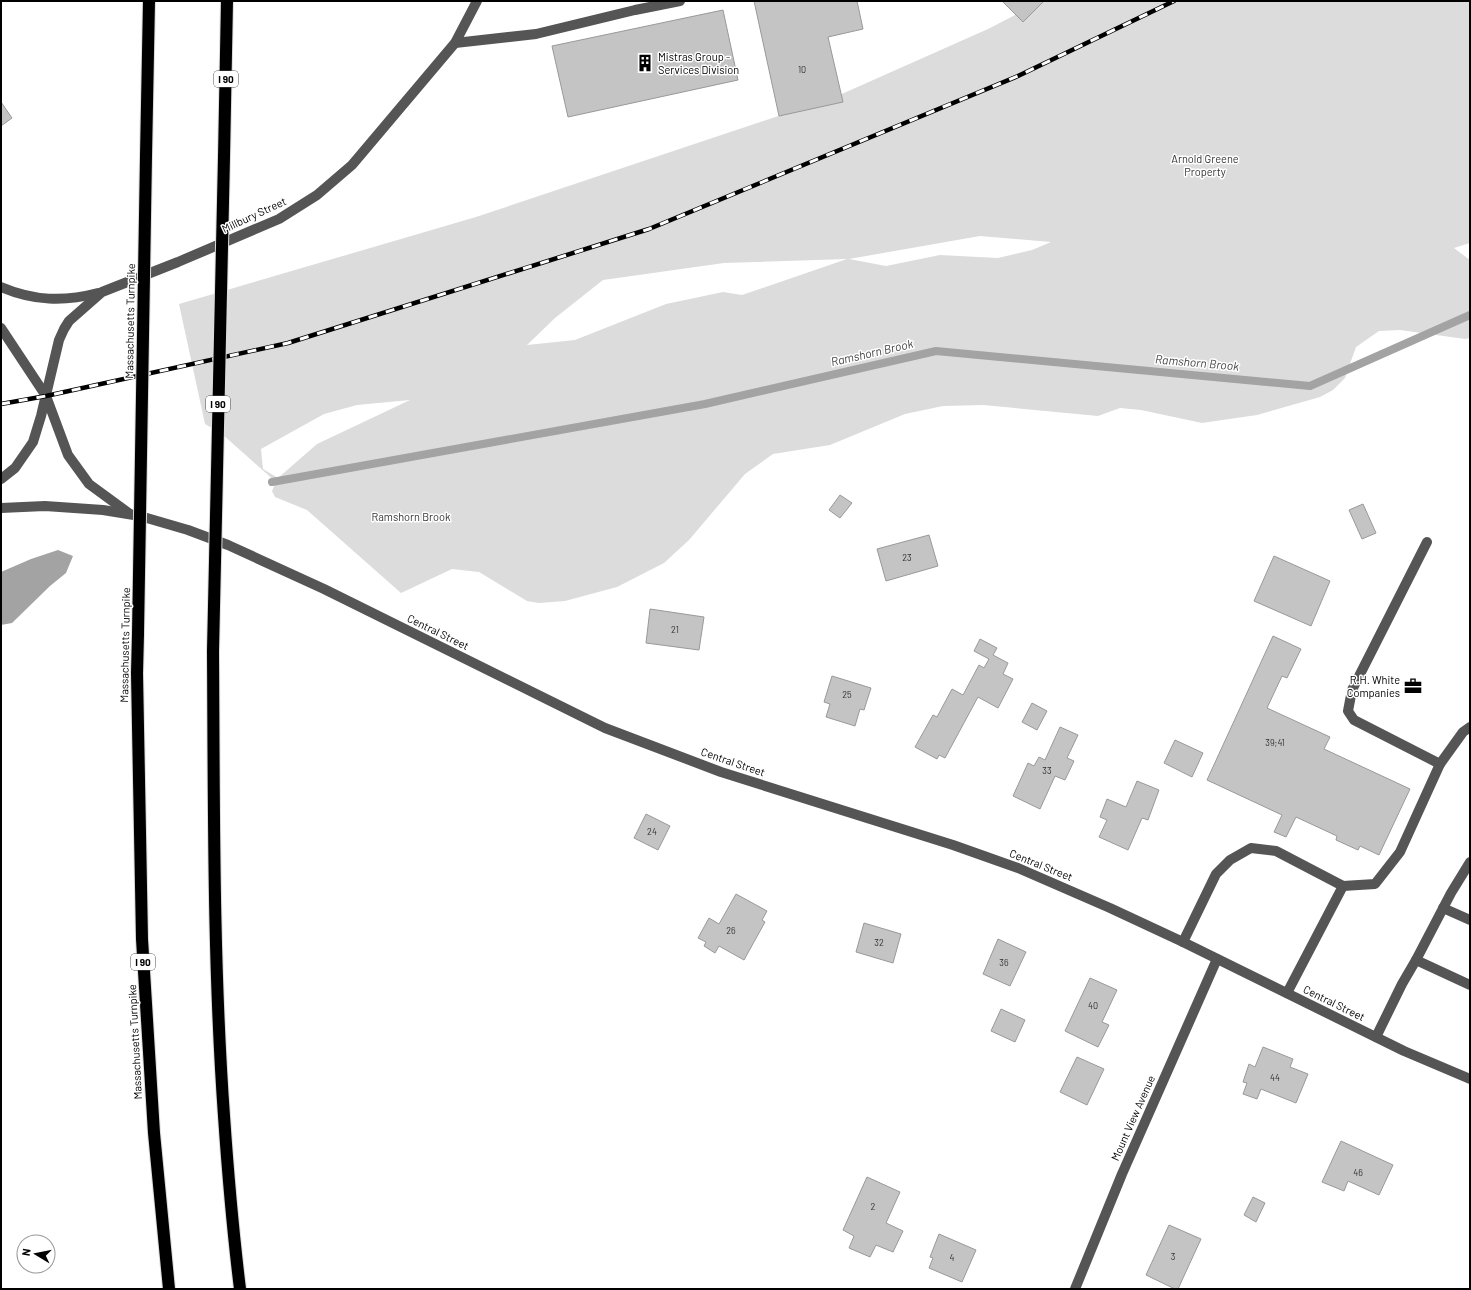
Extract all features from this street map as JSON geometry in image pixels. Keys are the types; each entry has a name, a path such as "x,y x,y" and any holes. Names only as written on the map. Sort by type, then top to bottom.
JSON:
{"highway":[{"name":"Massachusetts Turnpike","path":"149,1 137,697 142,939 154,1133 169,1289"},
{"name":"I 90","path":"227,1 213,651 214,843 225,1131 231,1209 240,1289"}],"street":[{"name":"Millbury Street","path":"1,479 18,464 33,442 46,396 59,340 64,328 76,314 102,292 178,262 279,219 309,200 352,165 455,43 477,1"},
{"path":"455,43 536,34 634,10 680,1"},
{"path":"1,287 27,296 60,300 102,292"},
{"name":"Central Street","path":"1,328 46,396 68,455 89,484 131,515 192,532 228,545 260,559 324,589 605,728 721,772 887,823 990,857 1074,892 1183,942 1376,1037 1470,1079"},
{"path":"1,508 44,506 67,507 103,510 131,515"},
{"path":"1427,542 1352,690 1348,711 1354,720 1440,764"},
{"path":"1183,942 1216,874 1230,860 1251,848 1276,851 1343,886 1375,884 1400,852 1440,764 1463,732 1470,727"},
{"path":"1376,1037 1402,984 1470,862"},
{"path":"1287,993 1343,886"},
{"path":"1443,908 1470,920"},
{"name":"Mount View Avenue","path":"1075,1289 1094,1238 1127,1161 1217,959"},
{"path":"1416,960 1470,985"}],"green space":[{"name":"Arnold Greene Property","path":"1042,1 1470,1 1470,243 1454,248 1470,260 1470,338 1465,339 1400,330 1379,331 1356,347 1345,378 1333,390 1320,397 1257,415 1202,423 1141,410 1120,408 1098,416 983,405 943,406 905,414 830,445 773,454 745,474 689,540 664,563 617,587 565,601 539,603 527,601 479,572 452,569 401,593 307,510 275,497 272,491 276,482 222,434 205,424 179,304 476,217 835,97 988,29","holes":["980,236 1051,242 1032,250 998,258 940,255 886,266 849,259","847,259 742,295 723,292 666,304 575,340 527,345 555,318 603,280 724,263","410,400 317,444 278,478 263,469 261,449 324,414 357,405"]}],"shaded area":[{"path":"58,550 73,556 66,573 50,586 12,623 1,625 1,572 31,559"}],"building":[{"path":"754,1 857,1 863,29 828,37 843,102 779,116"},
{"path":"1002,1 1044,1 1023,22"},
{"name":"Mistras Group - Services Division","path":"723,10 738,80 568,117 552,46"},
{"path":"1,102 12,118 1,126"},
{"path":"840,495 852,503 840,518 829,510"},
{"path":"1363,504 1376,533 1362,539 1349,510"},
{"path":"929,535 938,566 886,581 877,549"},
{"path":"1274,556 1330,581 1311,626 1254,601"},
{"path":"650,609 704,617 699,650 646,643"},
{"path":"1273,636 1301,649 1287,678 1282,676 1267,708 1330,737 1324,749 1410,789 1379,855 1360,846 1358,850 1336,840 1337,836 1296,817 1286,837 1274,832 1282,815 1207,780"},
{"path":"980,639 997,648 993,655 1008,663 1003,674 1013,679 998,708 978,697 945,758 939,755 937,759 915,747 933,715 937,717 952,689 963,695 979,665 984,668 989,659 974,651"},
{"path":"832,676 871,688 864,710 860,709 855,726 826,717 830,704 824,702"},
{"path":"1032,703 1047,711 1037,730 1022,722"},
{"path":"1060,727 1078,735 1067,758 1074,761 1065,780 1055,776 1040,809 1013,796 1028,763 1034,766 1039,757 1045,760"},
{"path":"1175,740 1203,753 1192,777 1164,763"},
{"path":"1137,781 1159,790 1148,820 1142,818 1128,850 1099,837 1107,820 1100,817 1107,799 1126,807"},
{"path":"646,814 670,826 658,850 634,838"},
{"path":"736,894 767,911 762,920 765,922 744,960 719,946 715,953 704,946 706,942 698,938 709,918 719,924"},
{"path":"864,923 901,934 893,963 856,952"},
{"path":"998,939 1026,952 1010,986 983,974"},
{"path":"1090,978 1117,990 1102,1022 1109,1025 1098,1047 1065,1031"},
{"path":"1001,1009 1025,1020 1015,1042 991,1031"},
{"path":"1263,1047 1293,1059 1290,1067 1308,1074 1296,1103 1261,1089 1257,1099 1243,1094 1247,1083 1243,1082 1249,1064 1255,1067"},
{"path":"1077,1057 1104,1069 1087,1105 1060,1092"},
{"path":"1341,1141 1393,1165 1379,1195 1348,1181 1344,1191 1322,1182"},
{"path":"867,1177 900,1192 886,1223 903,1231 893,1252 876,1245 870,1257 849,1248 854,1236 843,1230"},
{"path":"1253,1197 1265,1203 1256,1222 1244,1215"},
{"path":"1169,1225 1201,1239 1178,1289 1175,1289 1146,1275"},
{"path":"939,1234 976,1250 962,1282 929,1268 933,1258 930,1257"}],"waterway":[{"name":"Ramshorn Brook","path":"272,482 705,404 936,351 1310,386 1470,315"}],"railway":[{"path":"1,404 46,396 288,343 649,229 1018,76 1174,1"}],"place":[{"name":"Mistras Group - Services Division","path":"645,63"},
{"name":"R.H. White Companies","path":"1413,686"}]}
